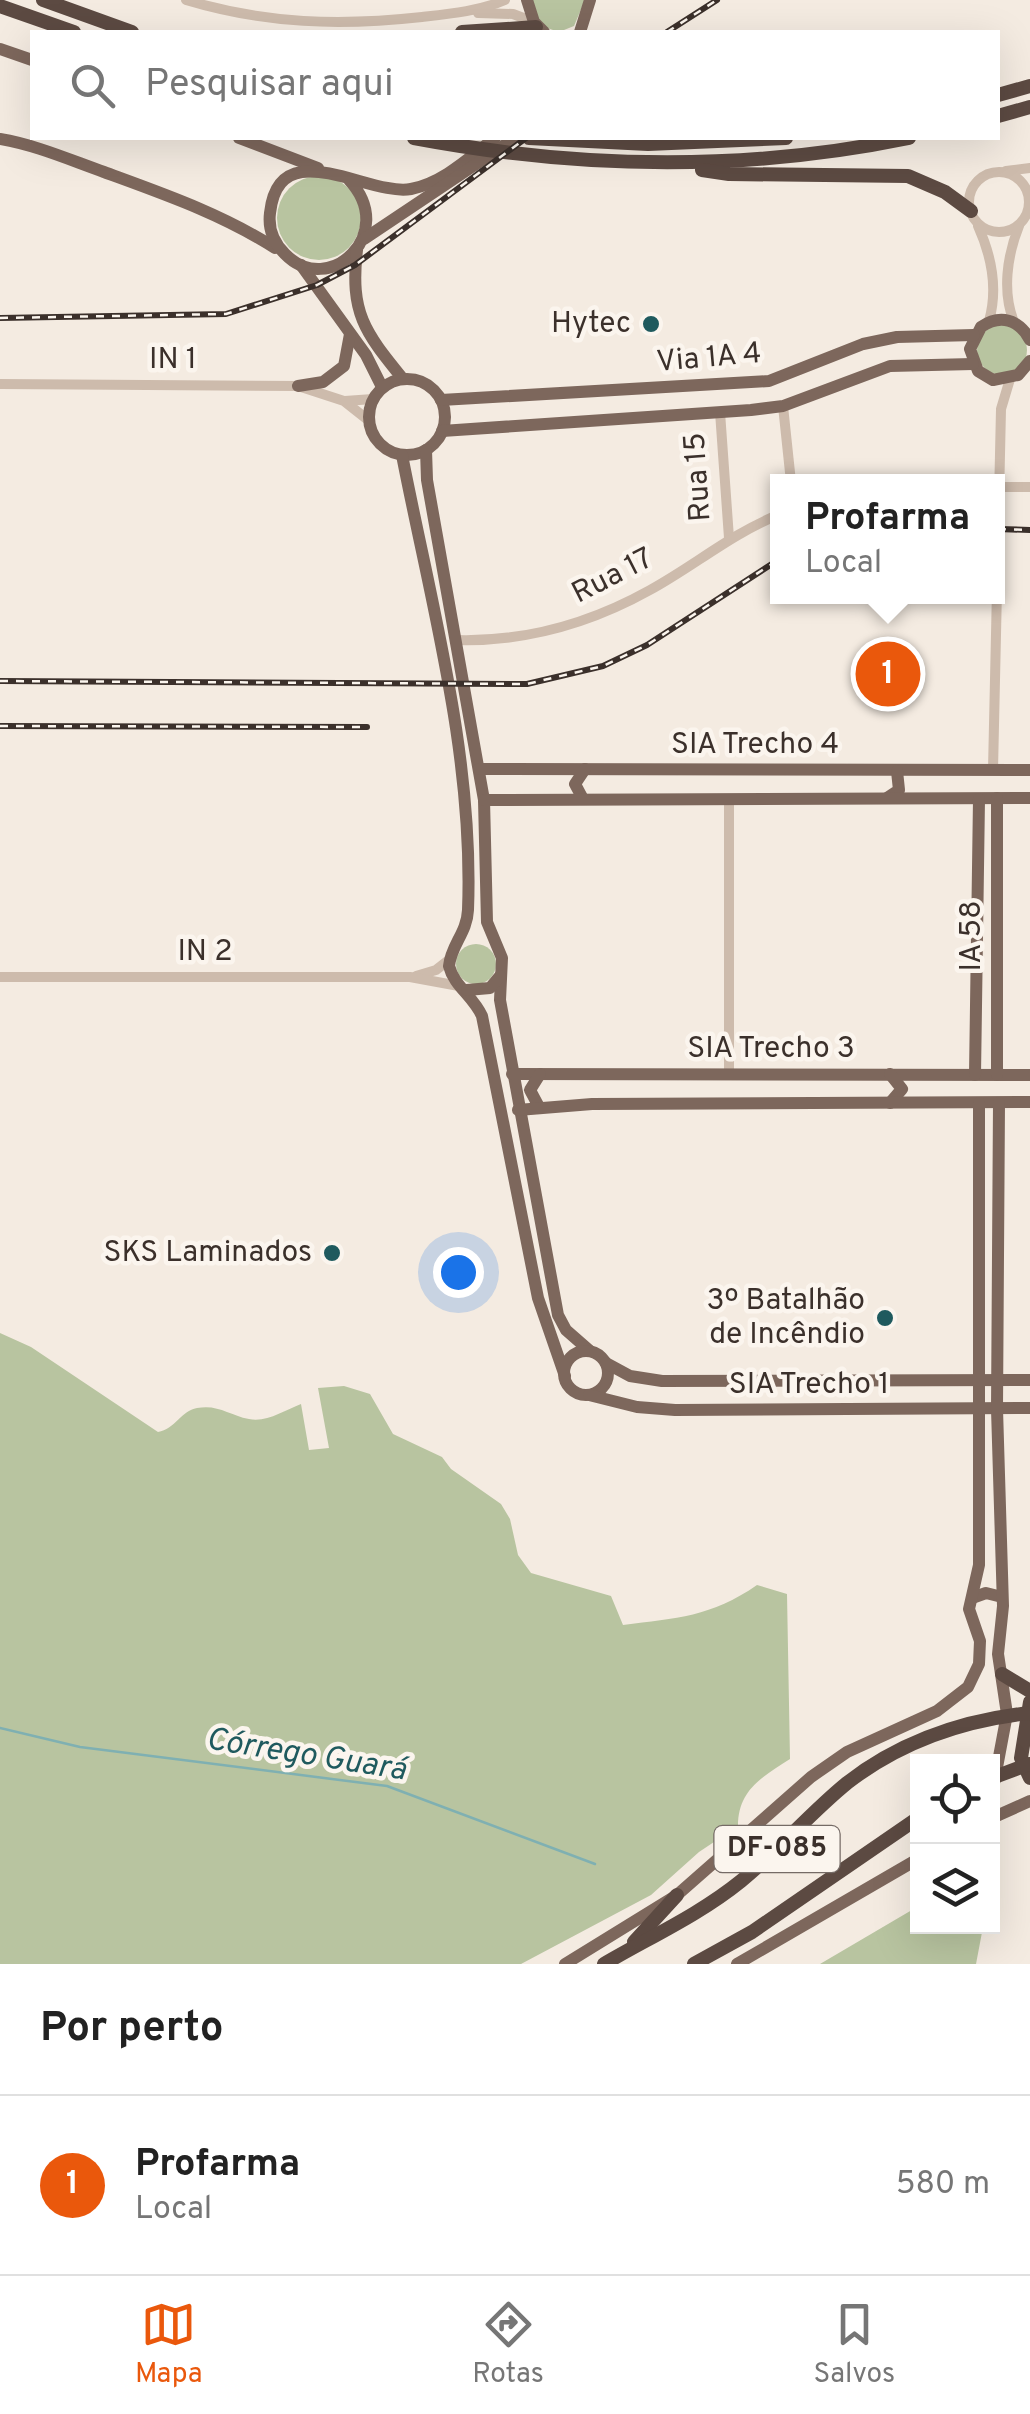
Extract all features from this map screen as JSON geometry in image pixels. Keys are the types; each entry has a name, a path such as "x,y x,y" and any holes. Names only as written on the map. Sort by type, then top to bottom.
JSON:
{"highway":[{"path":"43,0 126,30"},
{"path":"3,8 68,30"},
{"path":"513,30 539,29"},
{"path":"1000,94 1030,86"},
{"path":"1000,115 1030,107"},
{"path":"426,140 540,159 677,166 729,174 908,176 935,186 973,216"},
{"path":"546,140 648,144 740,140"},
{"path":"677,166 806,154 896,140"},
{"path":"1002,1674 1030,1690"},
{"path":"1030,1702 1022,1758 1030,1778"},
{"name":"DF-085","path":"604,1964 701,1910 740,1881 846,1784 922,1740 977,1721 1030,1713"},
{"path":"1000,1775 1030,1764"},
{"name":"DF-085","path":"694,1964 769,1921 910,1824"},
{"path":"626,1951 677,1895"}],"main road":[{"path":"527,0 539,29"},
{"path":"578,30 590,0"},
{"path":"0,49 30,59"},
{"path":"0,139 33,146 177,198 235,224 282,252 300,265 350,334 382,387"},
{"path":"244,140 349,180 390,189 414,189 456,168 492,140"},
{"path":"300,265 331,267 513,140"},
{"path":"282,252 269,222 278,191 289,179 320,169"},
{"path":"349,180 367,207 353,290 356,310 364,328 404,378"},
{"path":"1029,336 1014,322 989,322 974,335 970,349 973,364 985,376 1010,380 1030,361"},
{"path":"298,386 322,382 344,366 350,334"},
{"name":"Via 1A 4","path":"441,400 769,381 863,344 897,337 974,335"},
{"name":"Via 1A 4","path":"442,430 783,406 872,370 907,364 973,364"},
{"path":"426,450 402,454 379,443 368,420 373,399 382,387 404,378 426,383 441,400 442,430 426,450 427,480 480,769 485,902 492,944 502,958 500,976 512,1074 558,1315 566,1330 606,1363 630,1376 662,1381 1030,1380"},
{"path":"402,454 465,787 468,909 461,942 450,958 450,974 482,1016 538,1298 564,1376 576,1392 589,1394 606,1383 606,1363"},
{"path":"584,768 575,784 584,798"},
{"name":"SIA Trecho 4","path":"480,769 1030,770"},
{"path":"887,798 899,790 897,770"},
{"path":"921,771 915,786 924,799"},
{"name":"IA 58","path":"974,1075 979,798"},
{"name":"IA 58","path":"997,798 997,1074"},
{"path":"484,800 1030,798"},
{"path":"978,928 997,928"},
{"path":"461,942 477,938 492,944"},
{"path":"463,988 482,990 500,976"},
{"path":"976,1056 997,1055"},
{"name":"SIA Trecho 3","path":"512,1074 1030,1075"},
{"path":"538,1106 530,1090 540,1074"},
{"path":"890,1074 902,1089 890,1103"},
{"path":"926,1103 917,1086 932,1074"},
{"path":"999,1102 996,1409 1002,1622 998,1654 1006,1734 1000,1760"},
{"path":"518,1110 538,1106 1030,1102"},
{"path":"565,1964 677,1895 811,1777 846,1752 936,1711 960,1695 976,1672 980,1641 971,1620 979,1564 979,1103"},
{"path":"564,1376 571,1357 590,1351"},
{"path":"926,1380 935,1410"},
{"name":"SIA Trecho 1","path":"589,1394 637,1407 676,1410 1030,1408"},
{"path":"972,1598 986,1593 1002,1597"},
{"path":"971,1620 985,1626 1002,1622"},
{"path":"1000,1814 1030,1801"},
{"path":"737,1964 910,1864"}],"street":[{"path":"186,0 261,18 327,24 447,14 513,14 539,29"},
{"path":"447,14 505,0"},
{"path":"989,322 994,304 992,269 973,216 971,192 993,173 1030,168"},
{"path":"993,173 1004,172 1022,182 1027,190 1029,210 1020,224 1008,270 1008,305 1014,322"},
{"path":"973,216 1002,232 1020,224"},
{"path":"985,376 1002,410"},
{"path":"1000,474 1002,410 1010,380"},
{"name":"IN 1","path":"0,384 298,386 344,401 368,420"},
{"name":"IN 1","path":"344,401 373,399"},
{"path":"783,406 790,474"},
{"name":"Rua 15","path":"720,412 729,538"},
{"path":"1005,487 1030,488"},
{"name":"Rua 17","path":"456,640 522,637 585,621 652,589 729,538 770,520"},
{"path":"993,770 997,604"},
{"path":"728,1074 729,799"},
{"name":"IN 2","path":"410,978 436,970 450,958"},
{"name":"IN 2","path":"0,977 410,978 463,988"}],"green space":[{"path":"531,0 585,0 574,26 553,30 541,26"},
{"path":"319,176 335,179 349,188 358,202 358,234 349,248 335,257 319,260 303,257 289,248 280,234 277,218 280,202 289,188 303,179"},
{"path":"1002,325 1020,332 1027,350 1020,368 1002,375 984,368 977,350 984,332"},
{"path":"476,944 490,950 496,964 490,978 476,984 462,978 456,964 462,950"},
{"path":"0,1333 31,1347 158,1432 197,1408 217,1409 255,1420 301,1404 309,1450 329,1448 318,1388 344,1386 370,1394 393,1434 442,1457 451,1469 501,1504 510,1519 518,1555 531,1573 611,1596 623,1625 709,1610 757,1585 787,1594 790,1759 747,1794 738,1826 699,1852 651,1895 521,1964 0,1964"},
{"path":"910,1911 910,1934 982,1934 976,1964 820,1964"}],"waterway":[{"name":"Córrego Guará","path":"0,1728 80,1747 387,1786 595,1864"}],"railway":[{"path":"670,30 717,0"},
{"path":"0,318 226,314 317,285 355,265 523,140"},
{"path":"1005,529 1030,530"},
{"path":"0,681 527,684 603,666 647,645 770,565"},
{"path":"0,726 367,727"}],"place":[{"name":"Hytec","path":"651,324"},
{"name":"Profarma","path":"888,674"},
{"name":"SKS Laminados","path":"332,1253"},
{"name":"3º Batalhão de Incêndio","path":"885,1318"}]}
